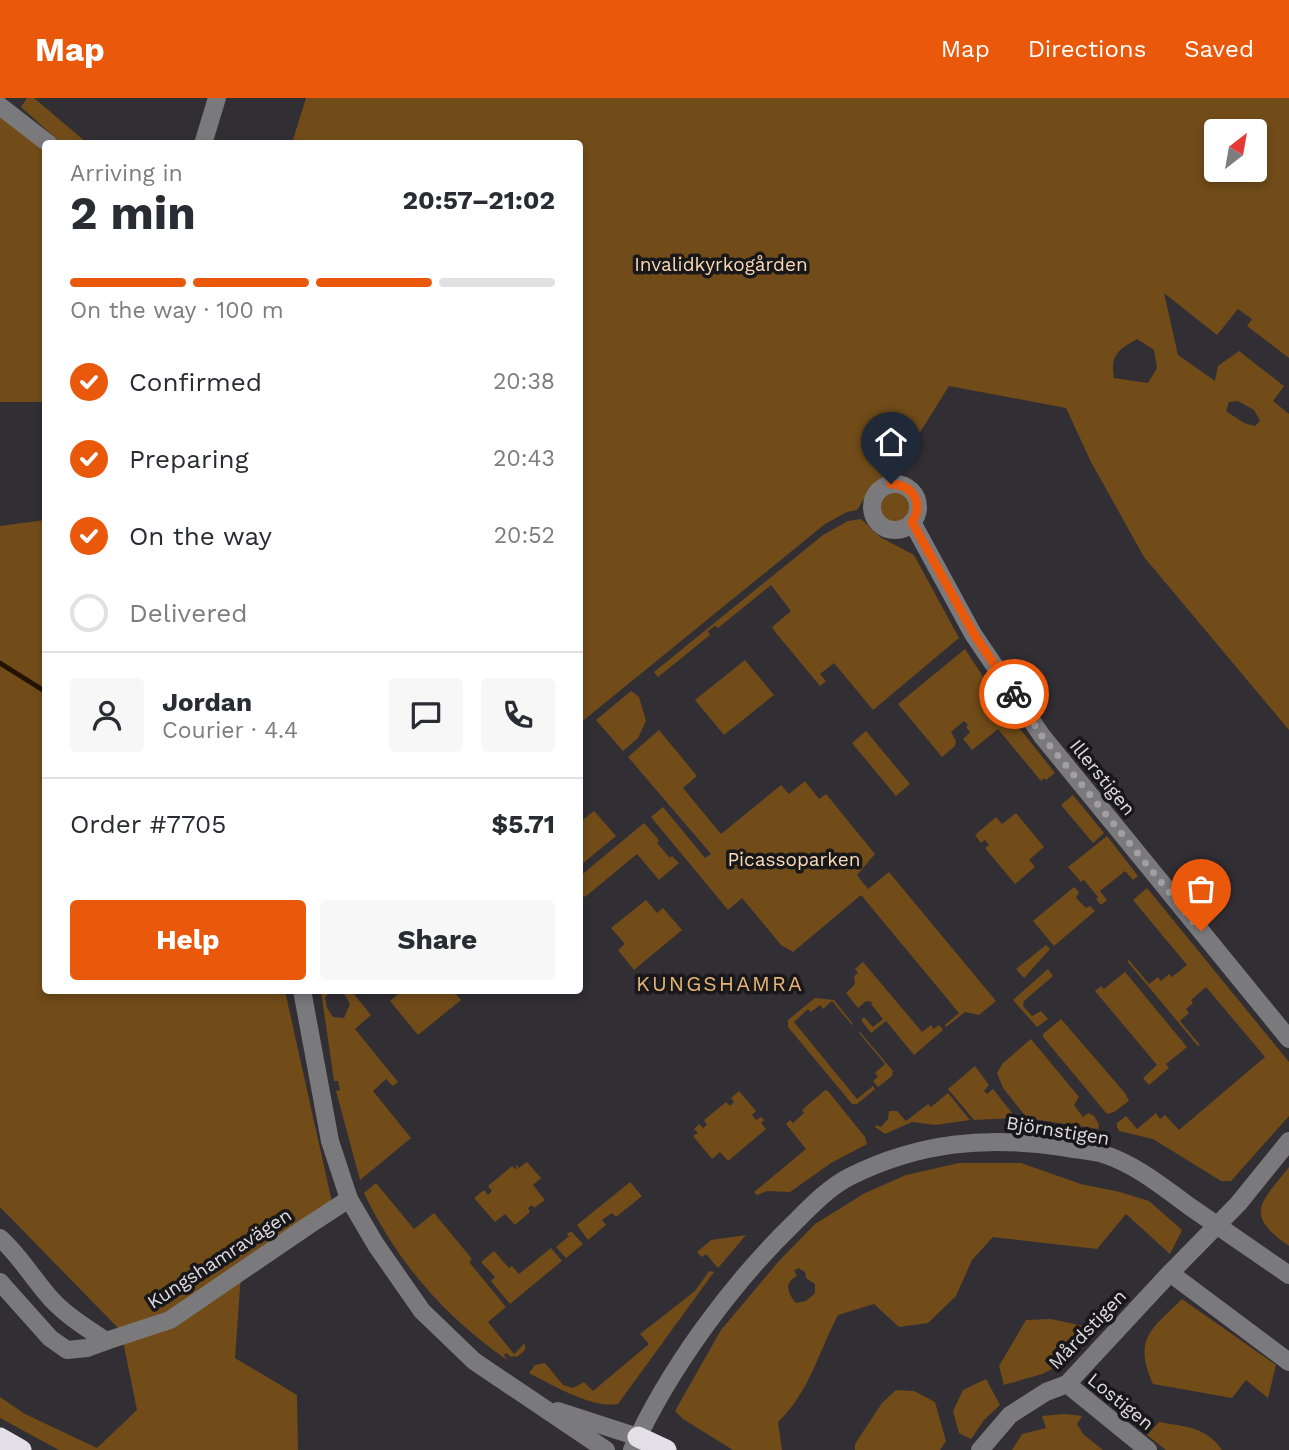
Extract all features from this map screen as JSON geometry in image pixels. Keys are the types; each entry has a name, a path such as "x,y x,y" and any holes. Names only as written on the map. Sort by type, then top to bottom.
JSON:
{"highway":[{"path":"0,1438 21,1450"},
{"path":"635,1443 666,1450"}],"street":[{"path":"204,140 217,98"},
{"path":"0,106 44,140"},
{"name":"Illerstigen","path":"912,522 974,634 1042,736 1289,1039"},
{"path":"303,994 330,1141 349,1199 376,1245 422,1311 474,1362 606,1450"},
{"name":"Björnstigen","path":"635,1443 654,1407 697,1339 765,1250 815,1202 849,1177 929,1148 978,1141 1025,1142 1104,1154 1146,1176 1289,1275"},
{"name":"Mårdstigen","path":"980,1450 1010,1415 1046,1392 1067,1384 1217,1226 1289,1141"},
{"name":"Kungshamravägen","path":"0,1282 50,1338 67,1350 87,1348 170,1320 349,1199"},
{"path":"0,1238 13,1250 47,1295 72,1319 106,1341"},
{"path":"1170,1273 1289,1362"},
{"name":"Lostigen","path":"1067,1384 1148,1450"},
{"path":"538,1403 635,1443"}],"green space":[{"path":"27,98 34,98 83,140 58,140 21,107"},
{"name":"Invalidkyrkogården","path":"306,98 1289,98 1289,358 1247,326 1252,319 1238,309 1217,335 1164,293 1178,355 1215,381 1218,366 1239,351 1284,386 1273,401 1289,414 1289,730 1144,557 1091,462 1066,408 949,386 897,469 900,475 891,475 878,481 857,510 847,512 825,524 583,721 583,140 293,140","holes":["1137,339 1154,350 1157,368 1148,383 1114,378 1113,364 1120,350","1238,401 1254,410 1260,421 1255,426 1244,423 1226,411 1229,402"]},
{"path":"0,115 42,150 42,402 0,402"},
{"path":"894,491 905,496 910,507 905,518 894,523 883,518 878,507 883,496"},
{"path":"861,519 880,537 914,555 959,638 873,710 834,663 820,674 826,681 820,686 776,633 772,627 791,611 771,585 718,628 715,626 708,631 710,635 658,677 654,672 823,535 848,521"},
{"path":"42,520 42,994 286,994 332,1202 242,1260 235,1358 297,1395 298,1450 59,1450 0,1418 0,1397 25,1414 97,1448 137,1410 121,1331 0,1207 0,526"},
{"path":"965,649 1005,710 1055,773 1046,780 1044,778 1041,781 998,729 972,750 963,739 970,732 964,721 951,732 956,741 955,746 942,757 898,704"},
{"path":"745,660 774,695 724,735 695,700"},
{"path":"631,691 639,697 646,721 638,738 623,751 596,720"},
{"name":"Picassoparken","path":"659,730 697,776 683,788 721,834 781,785 789,794 805,781 819,799 826,794 875,854 857,875 868,889 889,872 996,1001 979,1015 965,1012 946,1027 959,1013 861,895 793,952 781,945 742,898 728,910 651,817 663,807 705,858 711,854 628,757"},
{"path":"866,731 910,784 896,796 852,743"},
{"path":"1073,795 1104,833 1093,843 1061,805"},
{"path":"594,811 616,836 583,863 583,820"},
{"path":"1016,813 1044,847 1029,860 1035,867 1015,884 985,848 989,845 985,840 981,843 975,835 996,817 1002,824"},
{"path":"644,823 670,858 672,856 679,863 659,880 637,854 585,897 583,874"},
{"path":"1107,836 1138,876 1133,880 1125,871 1100,891 1107,900 1101,905 1084,880 1081,882 1068,867"},
{"path":"1074,887 1079,892 1076,898 1086,908 1090,906 1095,911 1054,946 1033,921"},
{"path":"1147,888 1289,1062 1289,1116 1231,1181 1221,1181 1153,1139 1119,1131 1117,1127 1117,1123 1126,1116 1137,1129 1156,1113 1160,1119 1165,1115 1179,1130 1265,1057 1206,987 1191,1000 1193,1003 1186,1009 1189,1013 1180,1021 1200,1045 1198,1046 1127,961 1129,960 1149,984 1158,977 1161,981 1169,974 1172,977 1187,965 1133,900"},
{"path":"646,900 657,913 663,908 682,930 634,970 618,950 625,944 611,928"},
{"path":"1046,945 1050,949 1024,978 1016,969"},
{"path":"863,962 922,1032 931,1025 934,1029 939,1025 943,1030 914,1055 886,1021 871,1033 861,1020 864,1017 873,1027 883,1019 872,1002 866,1001 858,1008 846,993 855,984 854,976 858,973 855,969"},
{"path":"1048,969 1053,976 1024,1001 1023,1006 1032,1016 1041,1011 1048,1019 1037,1027 1013,1000"},
{"path":"1125,972 1187,1047 1166,1064 1169,1068 1149,1085 1143,1078 1157,1065 1095,991 1101,986 1104,989"},
{"path":"321,994 328,994 325,997 327,1008 333,1017 344,1018 350,1004 343,994 354,994 371,1015 355,1029 398,1082 393,1086 386,1079 373,1091 411,1138 360,1180 336,1091 340,1090 338,1081 334,1081"},
{"path":"398,994 456,994 461,1000 418,1035 390,1001"},
{"path":"815,998 834,1000 853,1024 832,1001 823,1009 820,1005 811,1012 808,1009 794,1022 857,1099 873,1086 875,1089 857,1104 852,1104 788,1027 788,1020"},
{"path":"1061,1019 1125,1093 1129,1101 1114,1112 1107,1114 1043,1037 1043,1034"},
{"path":"860,1032 893,1071 892,1076 878,1087 873,1081 878,1077 875,1073 885,1064"},
{"path":"1031,1039 1079,1097 1074,1105 1083,1117 1088,1113 1094,1116 1099,1125 1098,1129 1027,1118 1003,1088 997,1073 1003,1063"},
{"path":"975,1066 989,1085 984,1091 987,1094 993,1089 1016,1118 974,1120 948,1089"},
{"path":"825,1090 865,1137 867,1144 831,1163 790,1192 767,1191 757,1195 754,1192 806,1149 786,1124 790,1120 793,1123 804,1113 802,1110"},
{"path":"739,1091 756,1111 752,1115 756,1120 761,1117 764,1120 761,1123 766,1129 728,1161 720,1152 712,1159 693,1136 698,1133 694,1129 699,1124 703,1128 707,1125 704,1120 726,1102 730,1106 734,1102 731,1098"},
{"path":"948,1093 970,1120 935,1125 912,1122 885,1134 875,1127 881,1127 888,1119 889,1111 897,1111 906,1121 928,1104 931,1107"},
{"path":"527,1162 541,1178 533,1185 545,1200 534,1208 532,1205 528,1208 530,1212 515,1225 505,1214 495,1222 474,1198 484,1190 488,1195 492,1191 488,1186 512,1166 517,1170 515,1164 519,1168"},
{"path":"959,1163 1021,1163 1081,1184 1149,1201 1182,1230 1170,1254 1126,1214 1097,1249 993,1237 972,1260 956,1296 928,1323 899,1327 874,1304 838,1315 806,1385 789,1411 778,1422 782,1450 733,1450 683,1419 675,1411 721,1330 779,1261 815,1224 865,1193 906,1175","holes":["798,1268 805,1272 806,1278 815,1284 815,1293 806,1301 796,1303 788,1285 797,1276 794,1271"]},
{"path":"1289,1167 1289,1246 1266,1225 1261,1216 1261,1208"},
{"path":"630,1182 642,1196 616,1217 612,1213 602,1220 606,1225 588,1240 577,1225"},
{"path":"376,1183 414,1229 434,1213 472,1259 469,1262 506,1307 488,1322 514,1354 525,1343 525,1350 517,1357 506,1353 504,1355 507,1360 484,1343 424,1286 391,1242 364,1193"},
{"path":"571,1231 583,1244 566,1258 556,1247"},
{"path":"746,1235 718,1268 706,1254 702,1257 697,1252 711,1240"},
{"path":"551,1248 562,1261 510,1304 491,1281 495,1277 481,1262 494,1251 509,1268 512,1266 519,1274"},
{"path":"709,1271 714,1272 618,1404 608,1405 585,1400 529,1373 535,1365 545,1363 563,1385 573,1388 584,1382 593,1391 649,1344 640,1334 695,1291"},
{"path":"1182,1299 1276,1365 1268,1398 1246,1380 1232,1398 1153,1384 1145,1356 1148,1336"},
{"path":"1051,1319 1088,1327 1062,1364 1042,1374 1004,1385 999,1366 1026,1320"},
{"path":"986,1379 1000,1405 984,1420 971,1439 959,1433 953,1411 963,1390"},
{"path":"896,1390 914,1391 935,1402 946,1441 940,1450 855,1450 855,1444 882,1403"},
{"path":"1042,1416 1082,1416 1077,1424 1083,1434 1103,1450 1012,1450 1022,1434 1046,1428"},
{"path":"1159,1422 1202,1432 1222,1450 1166,1450 1147,1435"}],"waterway":[{"path":"0,663 42,689"}],"way so far":[{"path":"1014,694 1042,736 1201,931"}],"district":[{"name":"KUNGSHAMRA","path":"720,984"}],"route":[{"path":"891,484 907,487 914,495 918,507 912,522 974,634 1014,694"}]}
